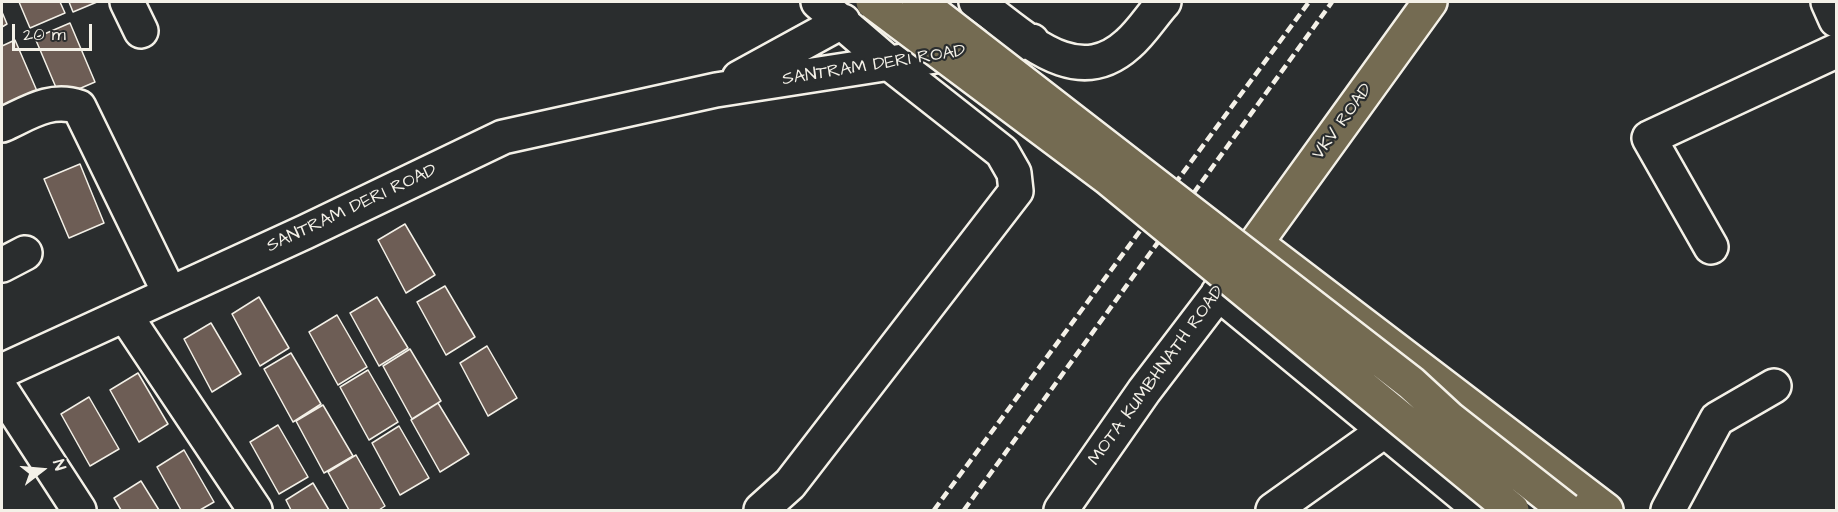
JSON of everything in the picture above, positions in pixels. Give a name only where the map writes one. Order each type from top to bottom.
[{"type":"main road","points":[[873,2],[1108,178],[1512,510]]},
{"type":"main road","points":[[919,2],[1411,383],[1450,419],[1566,510]]},
{"type":"main road","name":"VKV ROAD","points":[[1256,243],[1430,2]]},
{"type":"main road","points":[[1256,243],[1606,510]]},
{"type":"street","points":[[127,2],[141,31]]},
{"type":"street","points":[[976,2],[1052,56],[1074,64],[1096,63],[1128,45],[1164,2]]},
{"type":"street","points":[[1828,2],[1836,20]]},
{"type":"street","points":[[761,510],[790,484],[1016,191],[1014,173],[1002,153],[889,63],[831,11]]},
{"type":"street","name":"SANTRAM DERI ROAD","points":[[716,90],[831,11]]},
{"type":"street","name":"SANTRAM DERI ROAD","points":[[2,371],[503,137],[716,90],[1032,41]]},
{"type":"street","points":[[1711,247],[1649,138],[1836,51]]},
{"type":"street","points":[[2,126],[45,105],[64,102],[78,107],[170,294]]},
{"type":"street","name":"MOTA KUMBHNATH ROAD","points":[[1061,510],[1137,400],[1256,243]]},
{"type":"street","points":[[1218,294],[1481,510]]},
{"type":"street","points":[[125,315],[245,507]]},
{"type":"street","points":[[1668,510],[1717,419],[1774,386]]},
{"type":"street","points":[[2,391],[79,510]]},
{"type":"street","points":[[1273,510],[1384,431]]},
{"type":"building","points":[[19,2],[60,2],[65,13],[30,28]]},
{"type":"building","points":[[69,2],[97,2],[73,12]]},
{"type":"building","points":[[2,12],[7,24],[2,27]]},
{"type":"building","points":[[70,23],[95,82],[60,97],[35,38]]},
{"type":"building","points":[[15,40],[40,98],[5,113],[2,105],[2,46]]},
{"type":"building","points":[[80,164],[104,223],[69,238],[44,179]]},
{"type":"building","points":[[405,224],[435,275],[406,293],[378,240]]},
{"type":"building","points":[[445,286],[475,337],[446,355],[417,302]]},
{"type":"building","points":[[259,297],[289,348],[260,366],[232,314]]},
{"type":"building","points":[[377,297],[408,348],[379,366],[350,313]]},
{"type":"building","points":[[337,315],[367,367],[338,385],[309,332]]},
{"type":"building","points":[[211,323],[241,374],[212,392],[184,339]]},
{"type":"building","points":[[487,346],[517,398],[488,416],[460,363]]},
{"type":"building","points":[[410,349],[441,401],[412,419],[383,366]]},
{"type":"building","points":[[291,353],[321,404],[293,422],[264,369]]},
{"type":"building","points":[[368,370],[398,422],[369,440],[340,387]]},
{"type":"building","points":[[138,373],[168,424],[139,442],[110,390]]},
{"type":"building","points":[[89,397],[119,449],[90,466],[61,414]]},
{"type":"building","points":[[438,403],[469,454],[440,472],[411,420]]},
{"type":"building","points":[[323,405],[353,456],[324,473],[296,421]]},
{"type":"building","points":[[278,425],[308,477],[279,494],[250,442]]},
{"type":"building","points":[[399,426],[429,478],[400,495],[372,443]]},
{"type":"building","points":[[184,450],[214,502],[200,510],[181,510],[157,467]]},
{"type":"building","points":[[356,455],[385,506],[379,510],[349,510],[328,472]]},
{"type":"building","points":[[141,481],[159,510],[121,510],[114,498]]},
{"type":"building","points":[[313,483],[329,510],[291,510],[286,500]]},
{"type":"railway","points":[[934,510],[1309,2]]},
{"type":"railway","points":[[964,510],[1332,2]]}]
